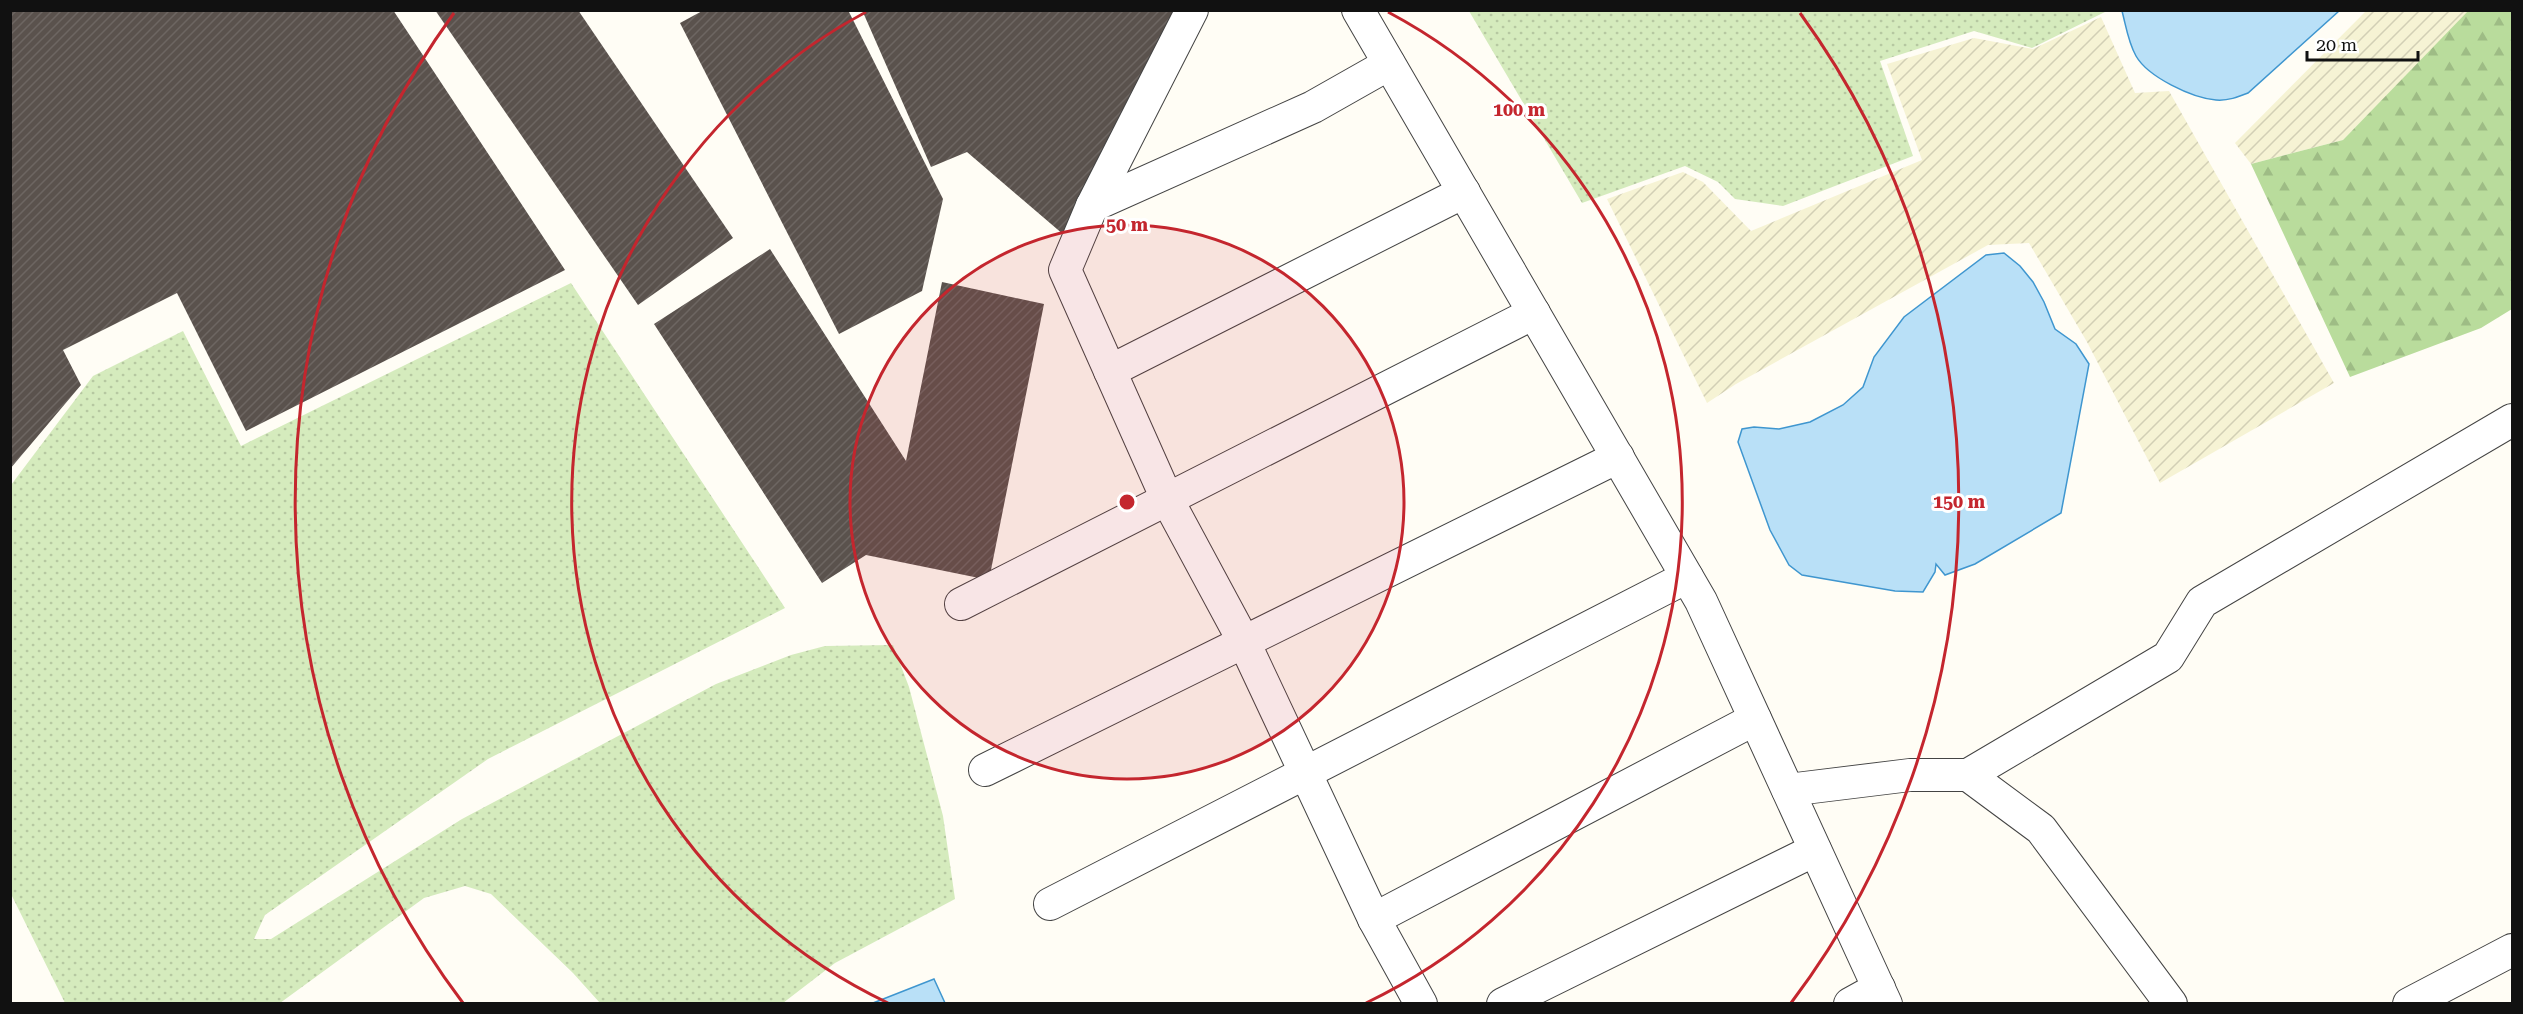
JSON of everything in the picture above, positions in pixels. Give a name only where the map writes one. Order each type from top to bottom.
[{"type":"street","points":[[1192,10],[1092,206],[1065,270],[1167,500],[1244,642],[1374,919],[1421,1004]]},
{"type":"street","points":[[1358,10],[1701,601],[1882,996],[1850,1004]]},
{"type":"street","points":[[1092,206],[1312,107],[1389,64]]},
{"type":"street","points":[[1110,371],[1464,192]]},
{"type":"street","points":[[961,604],[1534,313]]},
{"type":"street","points":[[1788,790],[1910,775],[1968,775],[2168,657],[2202,602],[2512,420]]},
{"type":"street","points":[[985,770],[1618,458]]},
{"type":"street","points":[[1050,904],[1687,577]]},
{"type":"street","points":[[1374,919],[1755,719]]},
{"type":"street","points":[[1968,775],[2041,829],[2171,1004]]},
{"type":"street","points":[[1503,1004],[1815,850]]},
{"type":"street","points":[[2409,1004],[2512,950]]},
{"type":"shaded area","points":[[2366,11],[2469,11],[2343,140],[2251,164],[2235,143]]},
{"type":"shaded area","points":[[2101,17],[2135,93],[2169,91],[2334,383],[2160,483],[2087,342],[2029,243],[1988,245],[1736,384],[1707,403],[1607,199],[1683,172],[1703,182],[1751,231],[1922,160],[1887,64],[1974,38],[2033,49]]},
{"type":"green space","points":[[2469,10],[2512,11],[2512,309],[2481,328],[2350,377],[2251,164],[2343,140]]},
{"type":"green space","points":[[1469,11],[2107,11],[2032,48],[1974,31],[1880,61],[1913,156],[1783,206],[1735,199],[1718,182],[1685,166],[1582,203]]},
{"type":"green space","points":[[571,283],[785,608],[488,759],[265,915],[254,939],[271,939],[462,819],[716,684],[791,655],[825,646],[893,645],[909,687],[943,816],[955,899],[835,963],[783,1003],[600,1003],[573,973],[491,894],[465,886],[424,898],[280,1003],[65,1003],[11,894],[11,485],[93,376],[183,331],[241,446]]},
{"type":"water","points":[[2122,10],[2339,11],[2248,93],[2220,100],[2183,91],[2160,79],[2142,64],[2133,51]]},
{"type":"water","points":[[2004,253],[2020,266],[2033,282],[2055,329],[2076,344],[2089,364],[2061,513],[1975,564],[1945,575],[1936,564],[1935,572],[1923,592],[1895,591],[1802,575],[1789,565],[1770,530],[1738,442],[1742,429],[1754,427],[1779,429],[1810,422],[1843,405],[1863,387],[1874,357],[1904,317],[1986,255]]},
{"type":"water","points":[[934,979],[945,1003],[873,1003]]},
{"type":"building","points":[[10,10],[393,10],[565,270],[246,431],[177,293],[63,350],[81,385],[10,469]]},
{"type":"building","points":[[435,10],[578,10],[733,238],[638,305]]},
{"type":"building","points":[[704,10],[848,10],[943,199],[922,291],[839,334],[680,23]]},
{"type":"building","points":[[862,10],[1187,10],[1071,241],[967,152],[931,167]]},
{"type":"building","points":[[770,249],[906,461],[942,282],[1044,304],[989,580],[866,555],[822,583],[654,324]]}]
